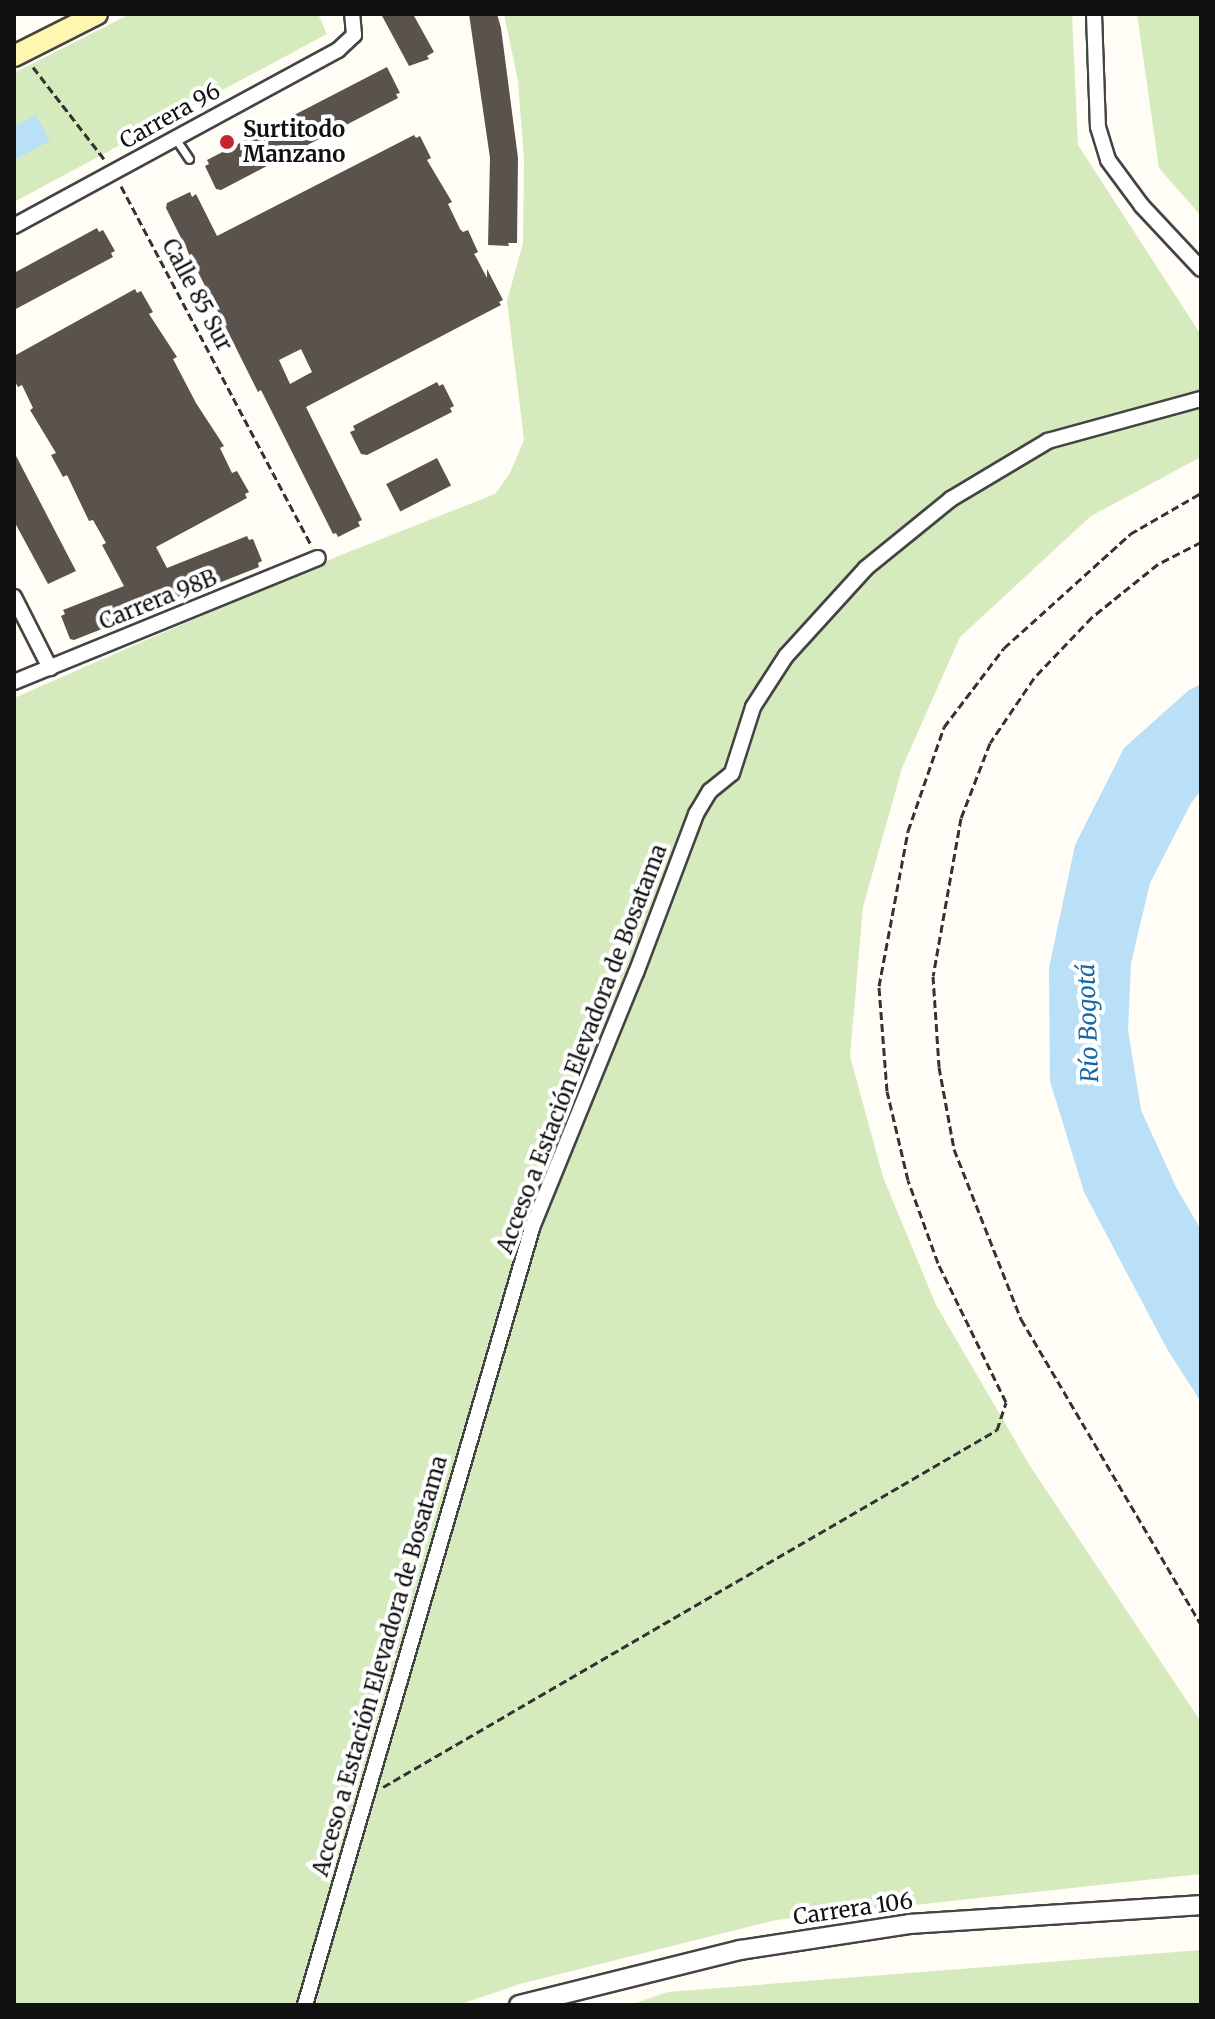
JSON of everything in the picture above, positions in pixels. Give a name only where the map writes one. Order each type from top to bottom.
[{"type":"main road","points":[[21,58],[97,14]]},
{"type":"street","name":"Carrera 96","points":[[14,226],[348,43],[355,27],[352,14]]},
{"type":"street","points":[[1094,14],[1098,127],[1108,160],[1142,206],[1201,269]]},
{"type":"street","name":"Acceso a Estación Elevadora de Bosatama","points":[[305,2005],[533,1225],[636,973],[696,814],[710,791],[732,773],[753,707],[786,656],[866,568],[951,499],[1048,441],[1201,399]]},
{"type":"street","name":"Carrera 98B","points":[[14,682],[318,558]]},
{"type":"street","points":[[14,597],[50,668]]},
{"type":"street","name":"Carrera 106","points":[[519,2005],[740,1950],[910,1924],[1201,1905]]},
{"type":"lane","points":[[175,138],[189,159]]},
{"type":"path","name":"Calle 85 Sur","points":[[21,58],[114,172],[318,558]]},
{"type":"path","points":[[366,1797],[997,1430],[1006,1402],[938,1263],[908,1180],[887,1091],[879,986],[908,831],[944,727],[1004,648],[1130,534],[1201,493]]},
{"type":"path","points":[[1201,542],[1158,564],[1092,617],[1034,678],[990,743],[961,818],[933,976],[939,1067],[954,1149],[1021,1319],[1201,1624]]},
{"type":"green space","points":[[130,14],[318,14],[327,34],[14,202],[14,73]]},
{"type":"green space","points":[[504,14],[1072,14],[1078,145],[1201,335],[1201,457],[1091,516],[960,637],[902,768],[863,907],[850,1056],[883,1177],[936,1305],[1030,1466],[1201,1722],[1201,1874],[776,1920],[520,1984],[458,2005],[14,2005],[14,698],[336,557],[495,494],[510,473],[524,440],[507,301],[523,243],[524,159],[518,81]]},
{"type":"green space","points":[[1137,14],[1201,14],[1201,216],[1159,168]]},
{"type":"green space","points":[[1201,1950],[1201,2005],[630,2005],[668,1992]]},
{"type":"water","points":[[36,115],[50,141],[14,160],[14,126]]},
{"type":"water","name":"Río Bogotá","points":[[1201,684],[1201,791],[1191,803],[1150,883],[1131,963],[1128,1030],[1141,1110],[1176,1187],[1201,1230],[1201,1402],[1167,1349],[1084,1192],[1050,1081],[1049,968],[1075,845],[1124,748],[1189,690]]},
{"type":"building","points":[[381,14],[413,14],[434,52],[427,56],[429,59],[409,66]]},
{"type":"building","points":[[469,14],[497,14],[501,28],[518,158],[517,243],[508,243],[509,246],[488,245],[490,158]]},
{"type":"building","points":[[387,67],[400,93],[396,94],[398,98],[221,190],[216,189],[205,166],[209,164],[207,160]]},
{"type":"building","points":[[414,135],[416,138],[420,136],[431,158],[427,160],[452,202],[448,204],[460,229],[463,232],[468,230],[478,252],[474,254],[487,278],[487,269],[503,300],[499,302],[501,305],[306,407],[362,520],[358,522],[360,526],[338,537],[336,533],[333,534],[261,390],[258,392],[166,208],[167,203],[190,192],[192,197],[196,194],[217,236]],"holes":[[[301,349],[312,372],[290,384],[279,360]]]},
{"type":"building","points":[[97,228],[99,232],[103,230],[115,251],[111,253],[113,257],[14,310],[14,273]]},
{"type":"building","points":[[135,289],[137,293],[141,291],[153,312],[149,314],[177,357],[173,359],[196,403],[224,446],[220,448],[232,473],[237,471],[249,492],[245,494],[247,498],[156,547],[167,568],[247,536],[249,540],[253,539],[262,561],[258,563],[259,567],[74,640],[70,639],[61,616],[65,614],[63,610],[124,586],[102,545],[106,543],[93,520],[89,521],[67,475],[63,477],[51,455],[56,453],[30,410],[33,408],[22,385],[18,387],[14,380],[14,356]]},
{"type":"building","points":[[437,382],[439,386],[443,384],[454,406],[450,408],[452,412],[367,455],[361,454],[350,432],[355,430],[353,426]]},
{"type":"building","points":[[14,452],[76,571],[48,584],[14,521]]},
{"type":"building","points":[[437,458],[451,486],[400,511],[386,484]]},
{"type":"place","name":"Surtitodo Manzano","points":[[227,142]]}]
